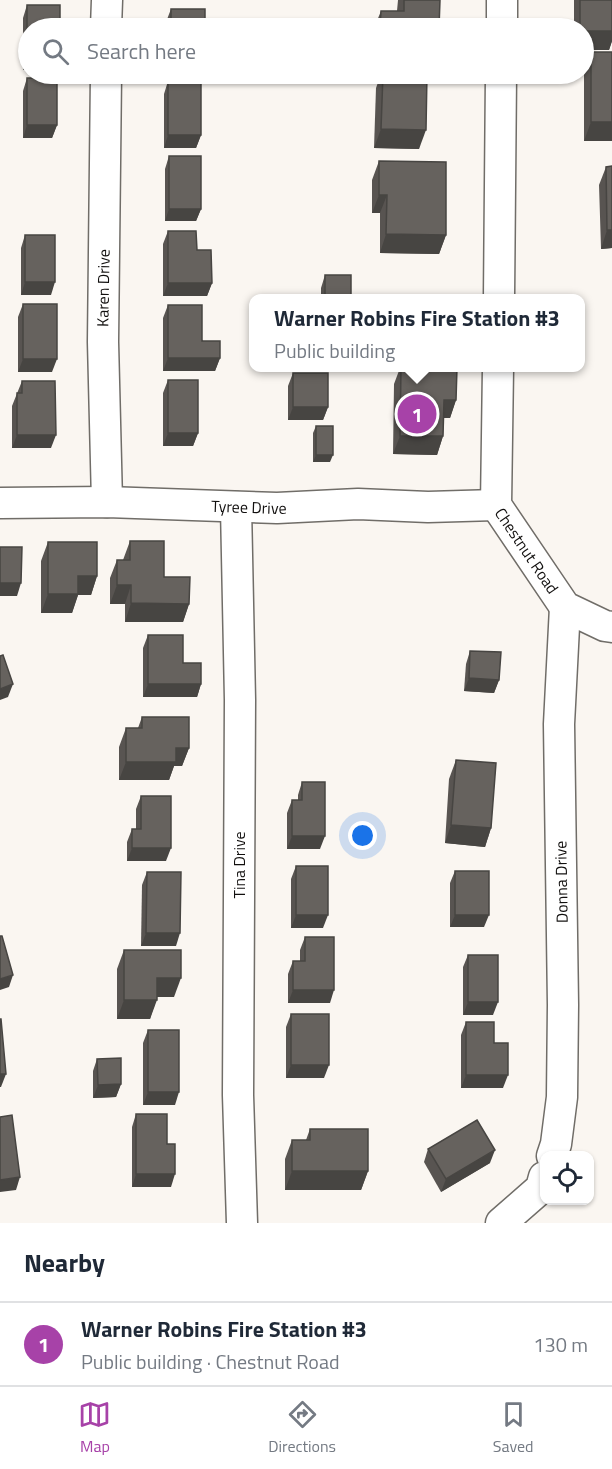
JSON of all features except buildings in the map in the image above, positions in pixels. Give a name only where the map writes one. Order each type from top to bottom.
[{"type":"street","points":[[106,0],[106,18]]},
{"type":"street","points":[[502,0],[502,18]]},
{"type":"street","name":"Karen Drive","points":[[106,84],[103,342],[106,502]]},
{"type":"street","points":[[499,294],[501,84]]},
{"type":"street","name":"Chestnut Road","points":[[498,372],[496,505],[565,607],[605,626],[612,627]]},
{"type":"street","name":"Tyree Drive","points":[[0,503],[106,502],[277,508],[358,504],[428,507],[496,505]]},
{"type":"street","name":"Tina Drive","points":[[236,507],[240,700],[238,1095],[242,1223]]},
{"type":"street","name":"Donna Drive","points":[[553,1151],[562,1097],[559,724],[565,607]]},
{"type":"street","points":[[501,1223],[540,1189]]},
{"type":"place","name":"Warner Robins Fire Station #3","points":[[417,414]]}]
